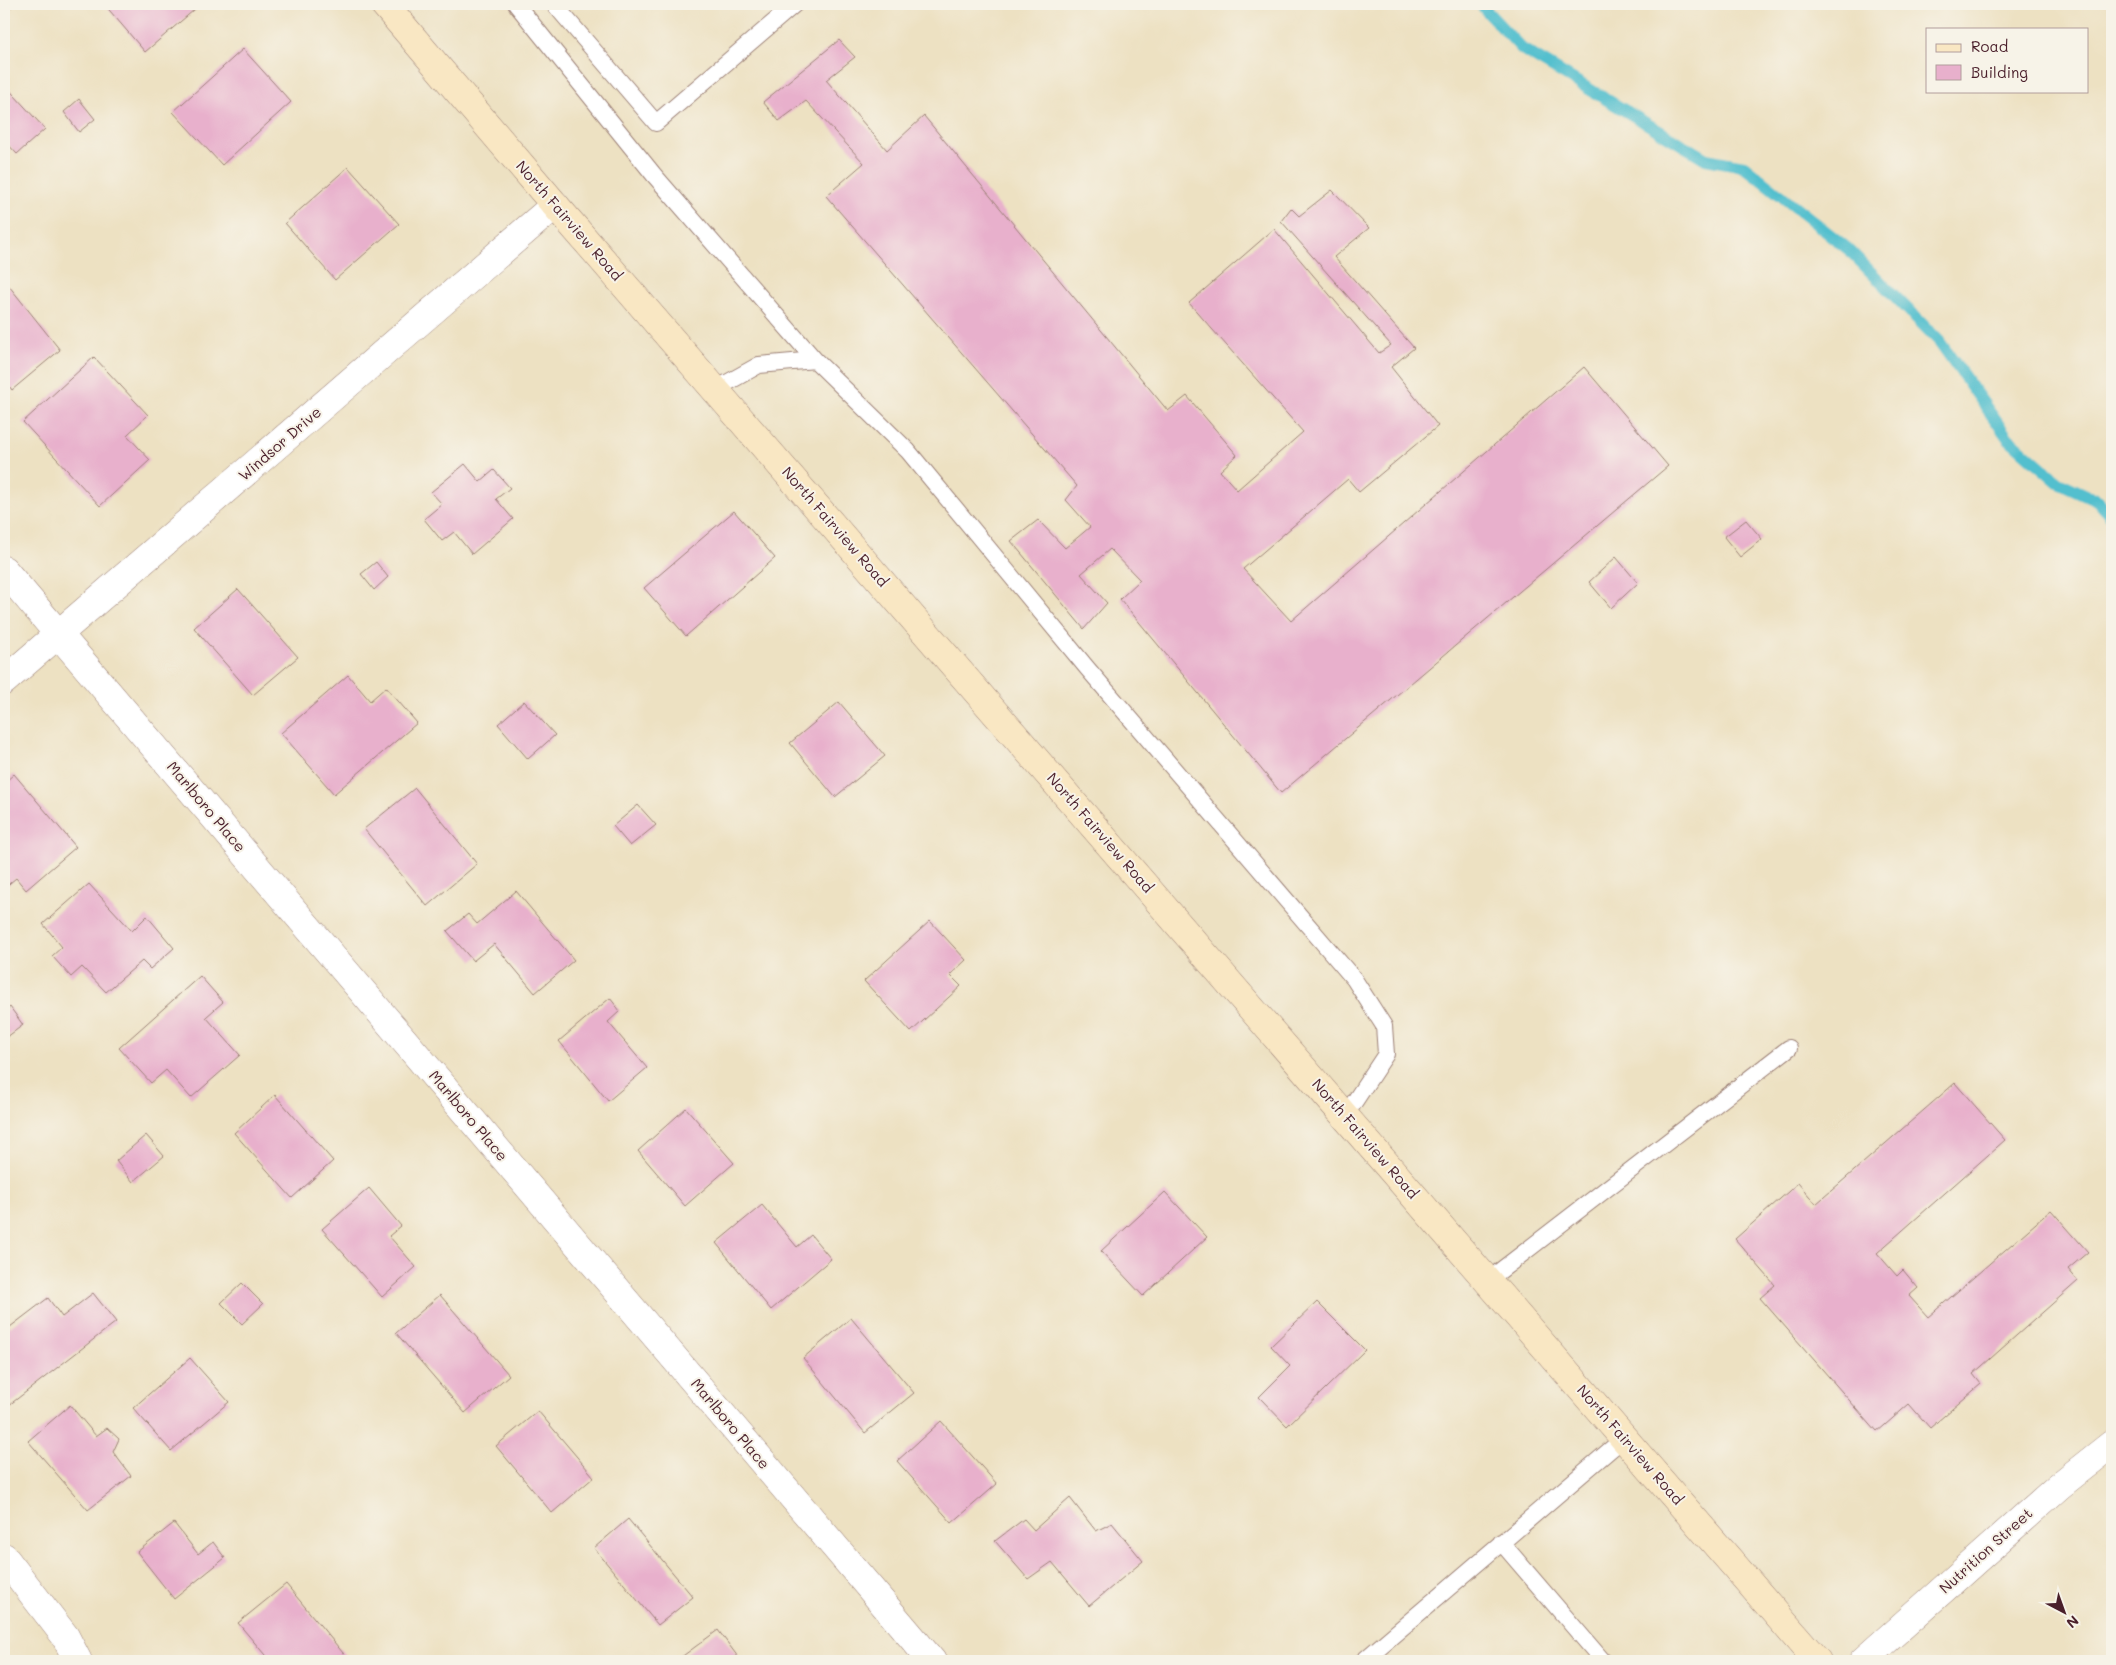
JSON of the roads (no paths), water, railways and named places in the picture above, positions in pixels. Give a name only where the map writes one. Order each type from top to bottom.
[{"type":"main road","name":"North Fairview Road","points":[[384,4],[555,205],[1816,1661]]},
{"type":"street","name":"Windsor Drive","points":[[4,681],[555,205]]},
{"type":"street","name":"Marlboro Place","points":[[4,570],[932,1661]]},
{"type":"street","name":"Nutrition Street","points":[[1863,1661],[2059,1486],[2112,1444]]},
{"type":"street","points":[[4,1557],[65,1636],[78,1661]]},
{"type":"lane","points":[[516,4],[654,175],[815,360],[908,451],[1087,668],[1354,979],[1384,1026],[1386,1054],[1345,1116]]},
{"type":"lane","points":[[554,4],[656,124],[795,4]]},
{"type":"lane","points":[[716,389],[759,365],[815,360]]},
{"type":"lane","points":[[1487,1281],[1789,1048]]},
{"type":"lane","points":[[1363,1661],[1624,1438]]},
{"type":"lane","points":[[1501,1542],[1603,1661]]},
{"type":"waterway","points":[[1480,4],[1522,49],[1706,159],[1744,166],[1848,249],[1939,341],[2008,438],[2058,482],[2097,500],[2112,517]]}]
